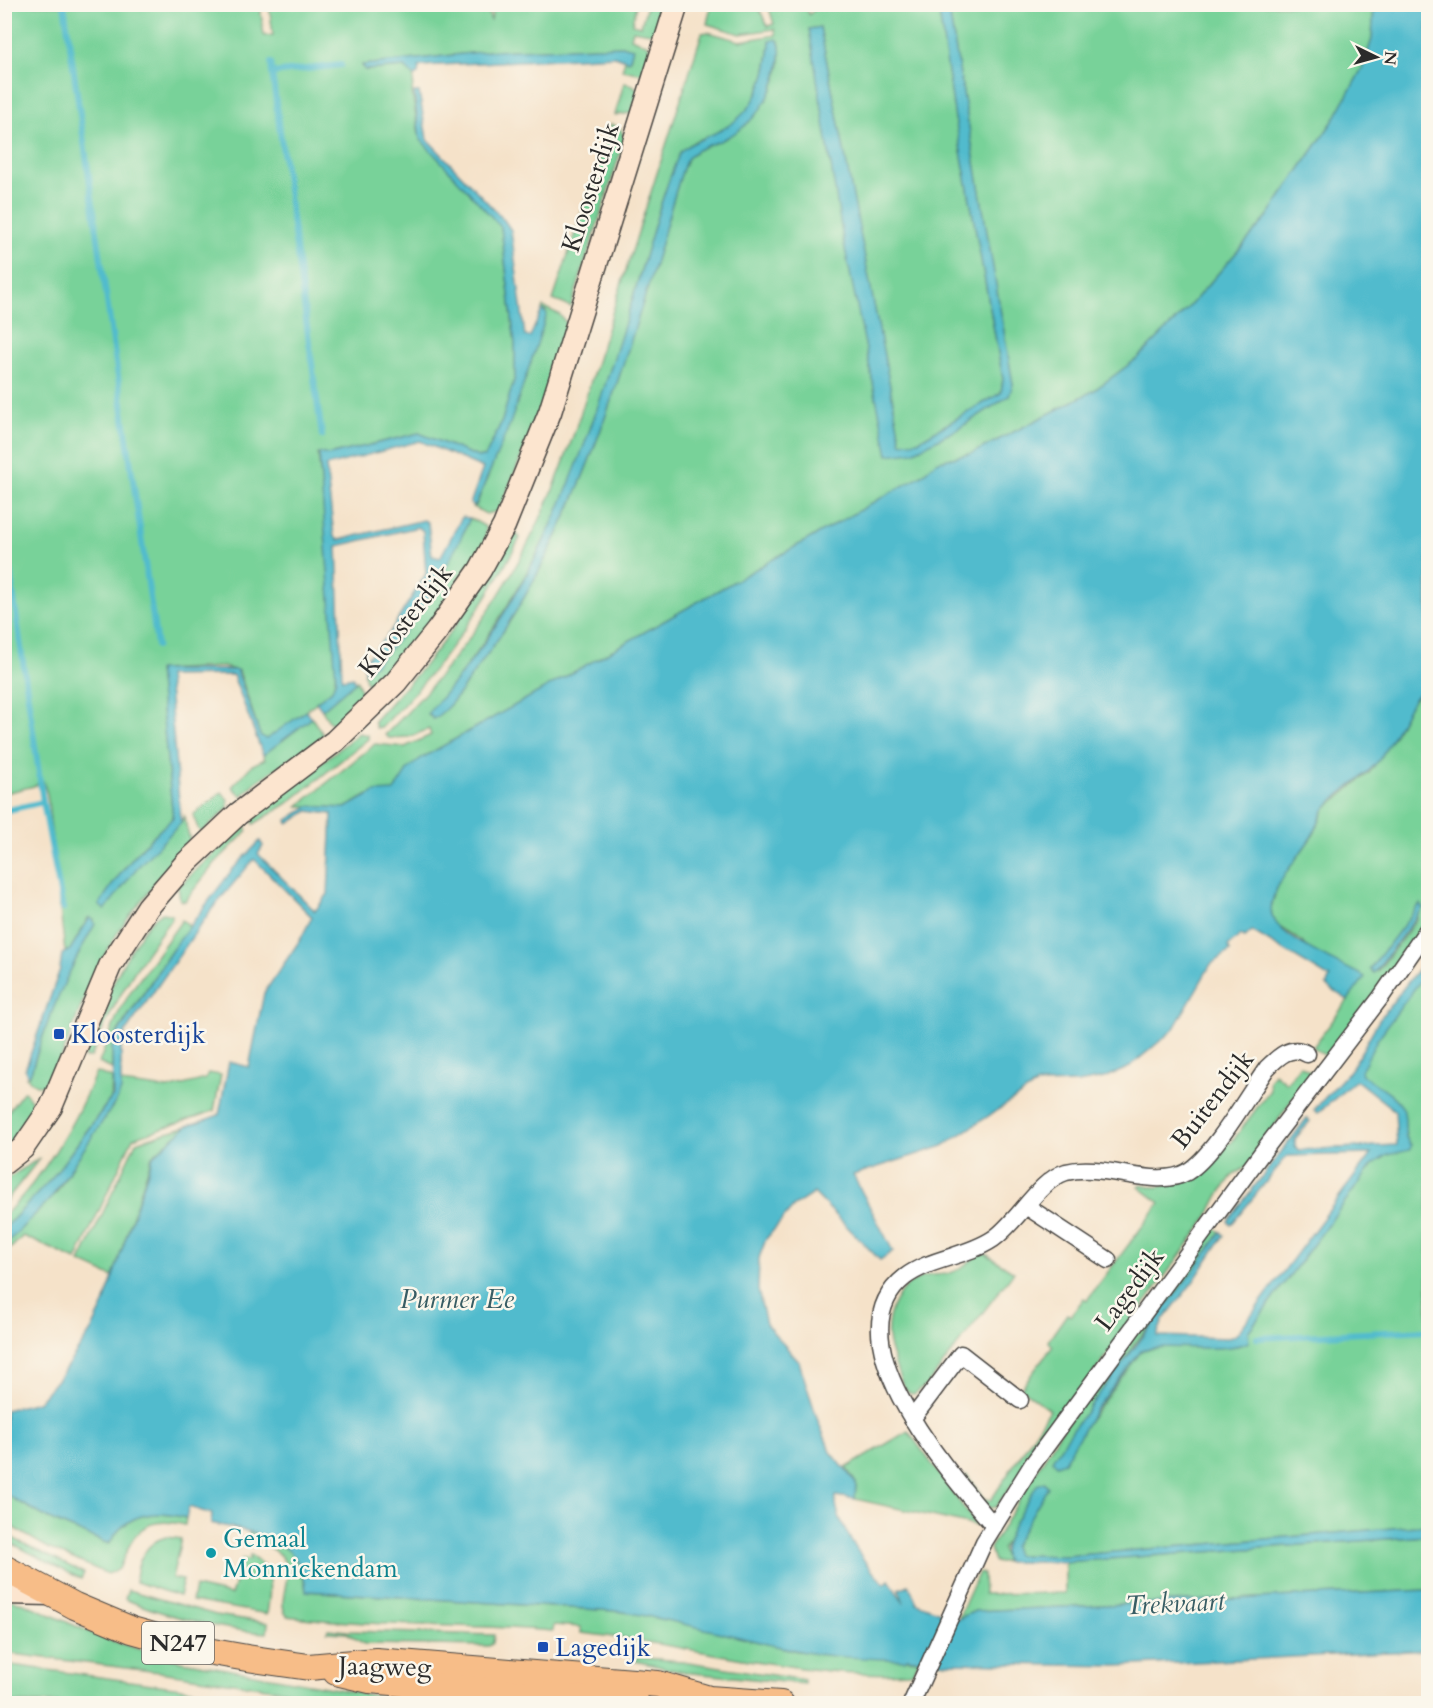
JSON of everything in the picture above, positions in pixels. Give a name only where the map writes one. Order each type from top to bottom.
[{"type":"main road","name":"Jaagweg","points":[[4,1568],[100,1617],[164,1640],[227,1654],[309,1666],[376,1661],[658,1684],[709,1699],[781,1704]]},
{"type":"main road","name":"N247","points":[[309,1666],[370,1680],[637,1704]]},
{"type":"main road","name":"N247","points":[[658,1704],[709,1699]]},
{"type":"street","name":"Kloosterdijk","points":[[4,1163],[23,1148],[41,1125],[110,966],[148,907],[186,863],[238,814],[336,741],[396,682],[452,612],[480,570],[504,526],[550,412],[677,4]]},
{"type":"street","name":"Lagedijk","points":[[911,1704],[924,1670],[984,1542],[1064,1419],[1381,997],[1428,929]]},
{"type":"street","name":"Buitendijk","points":[[994,1526],[933,1451],[912,1419],[882,1349],[879,1323],[889,1297],[906,1276],[992,1239],[1049,1182],[1063,1173],[1077,1170],[1116,1171],[1165,1179],[1183,1174],[1207,1154],[1272,1063],[1290,1050],[1300,1050],[1307,1054]]},
{"type":"street","points":[[1026,1206],[1108,1260]]},
{"type":"street","points":[[912,1419],[961,1354],[1020,1400]]},
{"type":"street","points":[[4,1593],[53,1594]]},
{"type":"green space","points":[[4,5],[260,5],[264,36],[273,35],[269,5],[486,5],[491,21],[493,5],[636,5],[632,24],[641,26],[647,5],[667,5],[656,34],[633,30],[631,38],[647,44],[651,50],[643,74],[622,70],[625,60],[630,60],[632,49],[625,46],[490,51],[362,65],[365,70],[405,67],[414,76],[412,92],[419,135],[501,227],[515,344],[515,377],[502,421],[485,457],[478,457],[419,433],[329,455],[318,454],[334,615],[335,675],[332,690],[271,738],[266,739],[260,735],[239,671],[223,667],[158,670],[173,818],[133,858],[99,905],[171,822],[181,823],[184,816],[191,844],[146,894],[126,921],[91,982],[50,1085],[36,1085],[26,1077],[30,1075],[54,1004],[94,920],[88,918],[70,950],[65,952],[47,794],[43,781],[34,786],[5,793]]},
{"type":"green space","points":[[711,5],[757,5],[768,26],[774,24],[768,5],[805,5],[809,15],[819,5],[938,5],[955,118],[1003,379],[1001,393],[918,441],[901,444],[820,27],[809,29],[888,454],[958,429],[1013,385],[948,5],[1374,5],[1372,39],[1364,65],[1333,121],[1265,220],[1188,308],[1138,358],[1093,391],[973,453],[936,462],[922,475],[420,759],[394,791],[368,795],[345,808],[298,806],[375,744],[405,747],[431,735],[429,729],[409,737],[389,738],[385,735],[433,683],[476,628],[514,569],[546,506],[584,404],[702,33],[708,32],[740,41],[776,35],[775,29],[740,34],[707,24]],"holes":[[[770,41],[779,41],[779,69],[775,83],[760,109],[739,130],[693,153],[685,163],[618,381],[582,480],[561,528],[510,621],[459,694],[447,708],[433,718],[428,715],[483,643],[530,568],[569,488],[600,403],[661,204],[674,169],[684,152],[695,141],[725,129],[746,112],[764,79]]]},
{"type":"green space","points":[[624,83],[633,85],[639,91],[631,113],[615,115]]},
{"type":"green space","points":[[611,124],[620,128],[625,138],[571,307],[553,300]]},
{"type":"green space","points":[[543,307],[559,314],[567,324],[545,399],[499,511],[486,514],[473,507],[476,506],[523,386],[546,311],[542,310]]},
{"type":"green space","points":[[470,518],[486,527],[484,541],[475,561],[442,609],[388,675],[376,688],[367,684],[364,674],[464,532]]},
{"type":"green space","points":[[514,532],[520,538],[475,614],[441,661],[403,706],[382,727],[376,728],[374,721],[424,666],[453,629]]},
{"type":"green space","points":[[357,680],[362,694],[361,703],[337,725],[329,722],[322,710]]},
{"type":"green space","points":[[1428,683],[1428,922],[1328,1058],[1313,1047],[1348,1000],[1302,942],[1276,924],[1271,908],[1278,884],[1314,834],[1325,809],[1370,772],[1395,734],[1409,706]],"holes":[[[1419,905],[1417,919],[1377,972],[1390,944]]]},
{"type":"green space","points":[[312,718],[324,736],[256,782],[242,796],[232,787],[252,765],[265,759],[263,755]]},
{"type":"green space","points":[[359,733],[368,735],[368,739],[287,804],[254,824],[251,818]]},
{"type":"green space","points":[[222,792],[228,800],[228,808],[202,832],[199,831],[193,815]]},
{"type":"green space","points":[[246,823],[247,831],[215,863],[185,901],[180,900],[178,887]]},
{"type":"green space","points":[[163,913],[172,915],[171,919],[126,985],[91,1057],[84,1058],[94,1026],[128,954],[153,919]]},
{"type":"green space","points":[[182,920],[191,927],[172,950],[118,1031],[112,1048],[112,1069],[99,1063],[117,1016],[131,991]]},
{"type":"green space","points":[[1428,963],[1428,1525],[1067,1556],[1016,1555],[1013,1547],[1047,1487],[1037,1485],[1002,1549],[1006,1562],[994,1562],[990,1548],[1059,1434],[1214,1228],[1221,1232],[1195,1271],[1134,1345],[1079,1434],[1142,1350],[1243,1344],[1248,1332],[1373,1164],[1381,1157],[1411,1145],[1406,1138],[1403,1111],[1353,1074]]},
{"type":"green space","points":[[1300,1065],[1312,1073],[1313,1077],[1293,1098],[1248,1166],[1232,1176],[1206,1220],[996,1507],[989,1508],[964,1477],[967,1475],[985,1500],[991,1500],[1050,1410],[1021,1388],[1053,1346],[1048,1341],[1067,1314],[1071,1316],[1084,1298],[1087,1300],[1160,1203],[1139,1187],[1141,1185],[1166,1186],[1176,1182],[1196,1169],[1223,1144],[1231,1143],[1270,1090],[1269,1081],[1274,1073],[1287,1083]]},
{"type":"green space","points":[[96,1072],[112,1078],[111,1098],[52,1178],[5,1228],[5,1215],[33,1183],[58,1148]]},
{"type":"green space","points":[[208,1073],[221,1075],[214,1111],[133,1138],[76,1260],[23,1236],[5,1254],[5,1245],[56,1193],[92,1134],[117,1100],[121,1083],[168,1089],[206,1079]]},
{"type":"green space","points":[[24,1091],[31,1100],[34,1112],[20,1133],[5,1148],[4,1117]]},
{"type":"green space","points":[[187,1126],[152,1156],[113,1277],[80,1262],[136,1142]]},
{"type":"green space","points":[[40,1158],[5,1202],[5,1180]]},
{"type":"green space","points":[[984,1253],[1014,1272],[927,1385],[914,1394],[909,1393],[899,1375],[889,1343],[889,1319],[897,1297],[914,1281],[929,1275],[953,1272]]},
{"type":"green space","points":[[908,1431],[977,1526],[855,1499],[856,1483],[846,1468]]},
{"type":"green space","points":[[5,1494],[51,1520],[109,1544],[124,1525],[142,1516],[163,1514],[186,1518],[185,1525],[159,1522],[141,1530],[129,1546],[119,1569],[108,1574],[50,1549],[5,1523]]},
{"type":"green space","points":[[249,1532],[272,1540],[289,1551],[300,1566],[306,1591],[617,1611],[657,1617],[797,1651],[919,1660],[914,1671],[910,1673],[827,1671],[581,1633],[581,1627],[554,1625],[553,1631],[387,1624],[287,1616],[283,1607],[286,1566],[280,1556],[268,1547],[247,1540]]},
{"type":"green space","points":[[4,1534],[84,1573],[81,1579],[5,1540]]},
{"type":"green space","points":[[1428,1536],[1428,1590],[975,1611],[958,1619],[979,1572],[983,1574],[984,1594],[1065,1593],[1065,1562]]},
{"type":"green space","points":[[166,1537],[181,1539],[172,1578],[183,1580],[179,1596],[136,1582],[140,1560],[148,1548]]},
{"type":"green space","points":[[250,1555],[267,1573],[270,1588],[267,1614],[192,1601],[195,1587],[231,1595],[242,1559],[249,1560]]},
{"type":"green space","points":[[128,1590],[216,1615],[268,1623],[267,1633],[214,1626],[157,1611],[125,1599]]},
{"type":"green space","points":[[5,1599],[24,1603],[103,1638],[171,1659],[403,1701],[403,1703],[365,1703],[167,1673],[5,1653]]},
{"type":"green space","points":[[328,1629],[494,1635],[493,1643],[489,1646],[364,1644],[347,1633],[327,1632]]},
{"type":"green space","points":[[632,1657],[682,1661],[804,1680],[804,1684],[682,1672],[631,1660]]},
{"type":"green space","points":[[4,1664],[291,1703],[146,1704],[134,1697],[123,1695],[125,1700],[120,1703],[5,1703]]},
{"type":"water","points":[[938,5],[948,5],[1013,384],[1009,396],[958,429],[913,452],[888,455],[843,239],[809,29],[820,27],[901,443],[918,441],[1001,393],[1003,379],[955,118]]},
{"type":"water","name":"Purmer Ee","points":[[1374,5],[1428,5],[1428,683],[1413,700],[1379,760],[1325,809],[1315,831],[1278,887],[1271,909],[1273,918],[1288,935],[1365,977],[1348,1000],[1326,986],[1330,978],[1252,931],[1245,937],[1241,935],[1228,946],[1230,951],[1211,964],[1173,1030],[1128,1068],[1104,1078],[1078,1083],[1037,1084],[943,1146],[853,1175],[893,1251],[880,1260],[814,1193],[794,1206],[766,1239],[759,1258],[758,1290],[766,1324],[799,1362],[818,1421],[831,1452],[856,1483],[855,1499],[836,1496],[836,1505],[845,1529],[870,1567],[885,1584],[889,1580],[904,1603],[899,1589],[909,1585],[917,1603],[958,1619],[975,1611],[1428,1590],[1428,1650],[1117,1666],[947,1663],[907,1658],[905,1660],[822,1655],[617,1611],[306,1591],[303,1573],[296,1559],[286,1548],[259,1534],[211,1523],[212,1514],[189,1507],[186,1518],[163,1514],[142,1516],[124,1525],[109,1544],[51,1520],[5,1494],[5,1410],[38,1402],[61,1375],[91,1331],[104,1304],[153,1156],[187,1126],[219,1115],[229,1062],[249,1067],[264,993],[300,940],[312,917],[254,859],[211,910],[126,1031],[121,1045],[121,1090],[117,1100],[51,1198],[5,1245],[5,1228],[52,1178],[113,1096],[112,1048],[116,1036],[172,950],[232,870],[260,841],[263,846],[258,854],[315,911],[328,894],[332,814],[308,811],[288,824],[287,820],[309,806],[345,808],[375,792],[394,791],[408,769],[420,759],[922,475],[936,462],[973,453],[1093,391],[1138,358],[1188,308],[1265,220],[1333,121],[1364,65],[1372,39]]},
{"type":"water","points":[[777,39],[780,45],[779,66],[772,89],[760,109],[744,126],[724,139],[692,154],[685,163],[618,380],[582,479],[561,528],[510,620],[453,701],[433,719],[428,713],[468,666],[502,617],[531,566],[556,514],[598,406],[661,204],[680,152],[730,125],[750,106],[757,95],[766,70],[770,41]]},
{"type":"water","points":[[625,46],[633,48],[629,61],[615,56],[421,66],[418,74],[414,76],[405,67],[365,70],[362,65],[490,51]]},
{"type":"water","points":[[414,92],[419,92],[427,139],[511,230],[525,336],[530,337],[542,310],[547,314],[510,424],[475,506],[470,504],[483,468],[420,441],[326,466],[334,536],[338,540],[424,520],[428,523],[432,556],[440,558],[462,517],[470,518],[450,560],[426,601],[382,658],[365,673],[364,662],[390,632],[426,574],[423,531],[418,527],[337,546],[342,679],[353,677],[355,682],[322,710],[316,702],[332,690],[336,679],[319,453],[329,455],[419,433],[478,457],[485,457],[502,421],[515,377],[515,344],[501,227],[420,139]]},
{"type":"water","points":[[158,670],[237,670],[260,735],[266,739],[306,711],[312,718],[263,755],[233,675],[168,676],[181,823],[136,869],[105,910],[99,905],[115,881],[142,848],[173,818]]},
{"type":"water","points":[[1420,904],[1423,908],[1374,973],[1370,969]]},
{"type":"water","points":[[90,917],[95,924],[66,979],[50,1016],[30,1075],[27,1075],[25,1070],[60,969],[62,954],[70,950]]},
{"type":"water","points":[[1428,956],[1428,970],[1377,1040],[1361,1071],[1362,1075],[1385,1090],[1400,1104],[1405,1118],[1406,1137],[1411,1145],[1410,1150],[1388,1155],[1373,1164],[1248,1332],[1249,1342],[1225,1348],[1169,1347],[1142,1350],[1095,1410],[1064,1462],[1057,1465],[1052,1460],[1074,1428],[1221,1232],[1224,1235],[1193,1282],[1163,1320],[1157,1336],[1229,1338],[1237,1334],[1371,1154],[1287,1156],[1231,1225],[1228,1221],[1307,1118],[1310,1121],[1295,1139],[1295,1147],[1299,1150],[1397,1145],[1395,1111],[1356,1080],[1318,1113],[1314,1110],[1352,1068],[1379,1020]]},
{"type":"water","points":[[1044,1482],[1048,1487],[1013,1547],[1016,1555],[1067,1556],[1428,1525],[1428,1536],[1065,1562],[1006,1562],[1005,1545],[1014,1524],[1037,1485]]},
{"type":"waterway","points":[[64,4],[157,646]]},
{"type":"waterway","points":[[271,63],[272,73],[341,65]]},
{"type":"waterway","points":[[272,73],[322,436]]},
{"type":"waterway","points":[[4,529],[43,802],[4,811]]},
{"type":"waterway","points":[[43,802],[63,909]]},
{"type":"waterway","points":[[1257,1338],[1428,1330]]},
{"type":"place","name":"Kloosterdijk","points":[[59,1034]]},
{"type":"place","name":"Gemaal Monnickendam","points":[[211,1553]]},
{"type":"place","name":"Lagedijk","points":[[543,1647]]},
{"type":"water label","name":"Trekvaart","points":[[1175,1603]]}]
